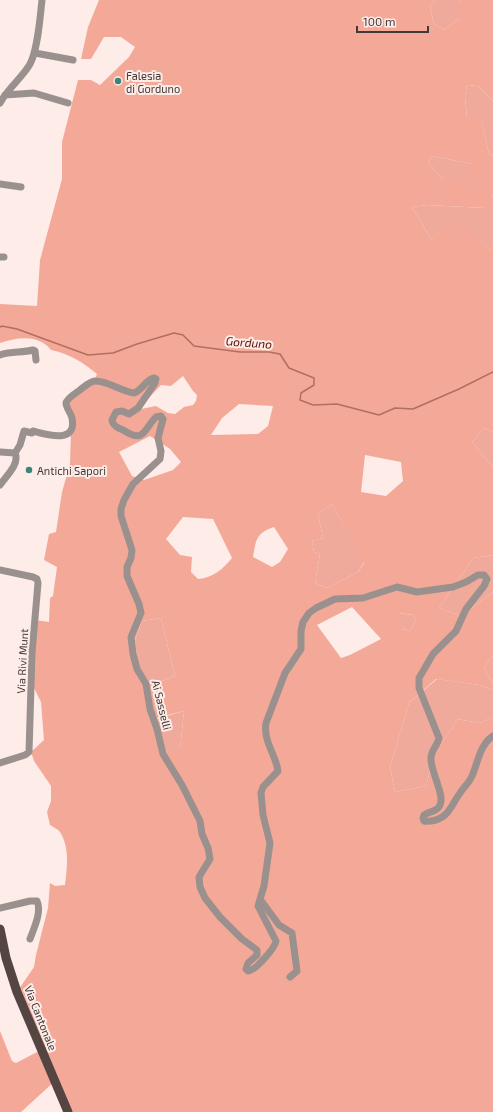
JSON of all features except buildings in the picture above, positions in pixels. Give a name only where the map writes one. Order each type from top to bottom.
[{"type":"main road","name":"Via Cantonale","points":[[0,929],[14,981],[68,1112]]},
{"type":"street","points":[[2,97],[27,68],[35,53],[42,0]]},
{"type":"street","points":[[35,53],[73,60]]},
{"type":"street","points":[[2,97],[34,93],[68,103]]},
{"type":"street","points":[[0,184],[21,187]]},
{"type":"street","points":[[0,355],[10,352],[25,352],[33,350],[35,352],[36,360]]},
{"type":"street","name":"Ai Sasselli","points":[[15,453],[20,445],[24,431],[64,436],[69,432],[72,423],[71,415],[66,404],[68,400],[91,382],[98,381],[134,393],[139,391],[149,379],[156,379],[155,384],[136,410],[130,414],[122,411],[116,412],[113,415],[112,421],[114,425],[129,434],[138,436],[146,433],[156,417],[161,416],[163,419],[158,438],[161,457],[133,484],[124,500],[121,513],[132,550],[127,567],[127,576],[141,612],[131,637],[134,660],[137,669],[146,684],[150,709],[157,729],[161,749],[200,818],[202,834],[210,856],[209,861],[199,878],[200,888],[205,898],[220,917],[242,939],[257,950],[257,955],[246,965],[246,969],[248,971],[253,970],[276,943],[275,936],[269,929],[259,908],[258,904],[260,899]]},
{"type":"street","points":[[0,452],[15,453],[17,456],[16,463],[0,485]]},
{"type":"street","name":"Via Rivi Munt","points":[[0,570],[33,576],[36,578],[38,583],[32,653],[29,752],[26,756],[0,763]]},
{"type":"street","points":[[290,977],[297,971],[292,933],[279,925],[260,899],[264,886],[270,843],[263,815],[261,793],[278,771],[269,745],[265,729],[266,724],[285,674],[301,648],[303,622],[309,614],[316,608],[334,600],[363,598],[397,586],[417,592],[452,587],[466,582],[478,575],[484,575],[487,579],[484,586],[466,609],[456,630],[433,654],[419,678],[419,688],[439,738],[432,752],[431,759],[432,769],[442,799],[437,809],[424,815],[424,821],[429,822],[443,817],[451,810],[458,796],[470,779],[487,740],[493,736]]},
{"type":"street","points":[[0,908],[30,901],[37,901],[38,913],[30,939]]},
{"type":"shaded area","points":[[99,0],[435,0],[430,7],[434,24],[445,30],[459,18],[459,3],[461,0],[493,0],[493,101],[478,86],[467,85],[465,96],[467,118],[481,117],[489,154],[493,156],[493,194],[485,208],[427,205],[412,207],[431,239],[454,222],[493,251],[493,432],[484,428],[472,442],[493,468],[493,555],[473,558],[439,608],[461,616],[493,592],[493,656],[484,667],[493,684],[493,690],[480,685],[436,679],[409,703],[390,767],[395,792],[426,786],[435,751],[452,729],[457,719],[480,723],[493,717],[493,1112],[68,1112],[55,1081],[21,1112],[0,1112],[0,1031],[12,1061],[16,1063],[41,1050],[17,992],[34,967],[48,908],[50,883],[55,886],[65,885],[67,851],[60,832],[50,825],[47,812],[51,801],[51,786],[34,761],[31,752],[44,740],[41,702],[31,682],[35,620],[49,622],[50,598],[53,596],[57,567],[44,560],[49,534],[56,532],[62,492],[70,464],[71,430],[66,403],[94,381],[97,374],[76,359],[64,353],[51,350],[40,341],[34,339],[20,338],[0,343],[0,304],[37,306],[40,260],[62,179],[62,142],[78,80],[91,80],[100,85],[129,57],[135,47],[121,37],[104,37],[91,59],[81,59],[88,27]],"holes":[[[432,156],[472,164],[472,180],[443,180],[428,162]],[[183,376],[197,395],[196,401],[193,405],[184,407],[175,414],[168,413],[156,406],[141,409],[144,403],[161,385],[171,386]],[[239,404],[273,406],[268,426],[258,434],[211,435],[222,418]],[[150,436],[170,449],[181,462],[173,470],[144,480],[132,476],[119,452]],[[365,455],[401,462],[403,481],[386,496],[361,492]],[[332,504],[364,563],[358,572],[327,588],[315,583],[320,554],[314,552],[312,541],[323,538],[318,514]],[[183,517],[213,519],[232,558],[225,566],[213,575],[198,579],[191,572],[192,557],[180,555],[166,539]],[[274,527],[288,549],[280,562],[272,567],[253,557],[256,542],[260,535]],[[352,607],[381,639],[341,658],[317,625]],[[400,613],[413,615],[416,621],[410,631],[403,629]],[[161,618],[175,676],[151,685],[138,666],[135,640],[142,621]],[[184,711],[180,749],[163,752],[156,718]]]},
{"type":"shaded area","points":[[435,0],[461,0],[459,3],[459,18],[445,30],[434,24],[430,7]]},
{"type":"shaded area","points":[[467,85],[478,86],[493,101],[493,156],[489,154],[481,118],[467,118],[465,96]]},
{"type":"shaded area","points":[[432,156],[472,164],[472,180],[443,180],[428,162]]},
{"type":"shaded area","points":[[493,194],[493,251],[454,223],[431,239],[412,207],[427,205],[484,208]]},
{"type":"shaded area","points":[[484,428],[493,432],[493,468],[472,442]]},
{"type":"shaded area","points":[[332,504],[364,562],[358,572],[327,588],[315,583],[320,554],[314,552],[312,541],[323,538],[318,514]]},
{"type":"shaded area","points":[[493,555],[493,592],[461,616],[439,608],[473,558]]},
{"type":"shaded area","points":[[399,613],[413,615],[416,621],[410,631],[403,629]]},
{"type":"shaded area","points":[[161,618],[175,676],[151,685],[138,666],[135,640],[142,621]]},
{"type":"shaded area","points":[[493,656],[493,684],[484,667]]},
{"type":"shaded area","points":[[437,679],[480,685],[493,690],[493,717],[480,723],[457,719],[452,729],[435,751],[426,786],[395,792],[390,767],[409,703]]},
{"type":"shaded area","points":[[184,711],[180,750],[163,752],[156,719]]},
{"type":"waterway","name":"Gorduno","points":[[0,327],[2,326],[17,329],[88,355],[113,353],[174,333],[183,335],[194,346],[240,352],[269,352],[280,354],[289,368],[314,378],[314,385],[301,393],[300,400],[313,405],[337,404],[379,415],[395,408],[413,409],[493,372]]},
{"type":"place","name":"Falesia di Gorduno","points":[[118,81]]},
{"type":"place","name":"Antichi Sapori","points":[[29,470]]}]
